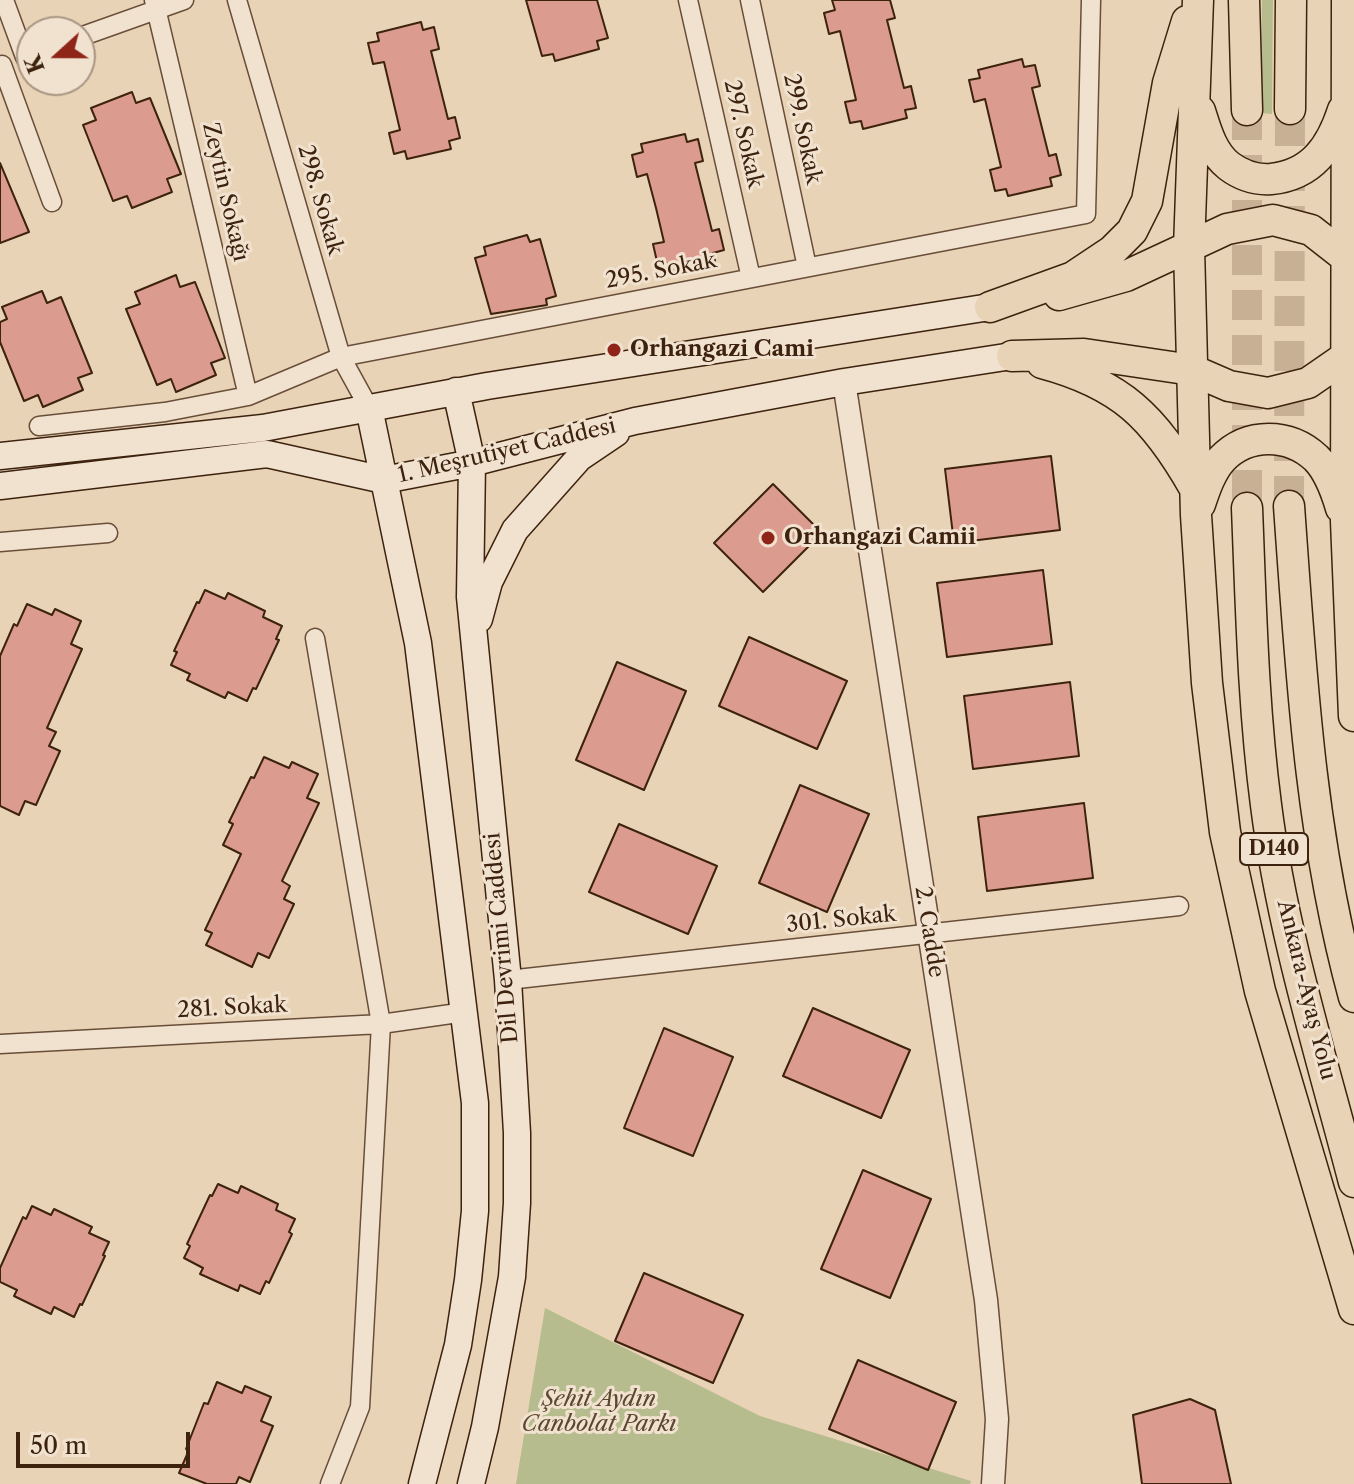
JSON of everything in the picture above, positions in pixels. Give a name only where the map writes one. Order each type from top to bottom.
[{"type":"highway","points":[[1196,0],[1189,248],[1196,503],[1207,683],[1225,832],[1238,898],[1260,991],[1354,1309]]},
{"type":"highway","points":[[990,307],[1073,277],[1112,251],[1132,231],[1147,201],[1168,83],[1196,0]]},
{"type":"highway","points":[[1244,0],[1247,110]]},
{"type":"highway","points":[[1290,109],[1291,0]]},
{"type":"highway","points":[[1347,0],[1351,262],[1346,521],[1354,716]]},
{"type":"highway","points":[[1195,94],[1209,140],[1227,165],[1262,180],[1295,174],[1318,159],[1335,134],[1349,95]]},
{"type":"highway","points":[[990,307],[1076,292],[1126,276],[1227,229],[1273,220],[1311,230],[1351,262]]},
{"type":"highway","points":[[1012,356],[1084,354],[1192,370],[1229,386],[1268,393],[1308,383],[1350,355]]},
{"type":"highway","points":[[1012,356],[1066,370],[1090,380],[1137,408],[1172,449],[1196,503]]},
{"type":"highway","points":[[1196,503],[1221,460],[1243,443],[1270,438],[1295,443],[1318,460],[1334,484],[1346,521]]},
{"type":"highway","name":"Ankara-Ayaş Yolu","points":[[1289,506],[1313,799],[1336,934],[1354,997]]},
{"type":"highway","name":"Ankara-Ayaş Yolu","points":[[1247,508],[1254,692],[1266,807],[1293,949],[1354,1182]]},
{"type":"main road","points":[[0,456],[263,428],[456,391],[990,307]]},
{"type":"main road","name":"1. Meşrutiyet Caddesi","points":[[0,486],[267,454],[384,480],[472,463],[635,421],[844,382],[1012,356]]},
{"type":"main road","name":"Dil Devrimi Caddesi","points":[[456,391],[472,463],[470,597],[508,980],[517,1133],[517,1203],[512,1277],[485,1427],[471,1484]]},
{"type":"main road","name":"Dil Devrimi Caddesi","points":[[369,408],[418,643],[475,1103],[475,1211],[468,1280],[458,1345],[422,1484]]},
{"type":"main road","points":[[474,638],[489,582],[515,530],[579,458],[635,421]]},
{"type":"street","points":[[4,0],[16,27]]},
{"type":"street","points":[[96,30],[155,5],[184,0]]},
{"type":"street","name":"298. Sokak","points":[[237,0],[341,357],[369,408]]},
{"type":"street","name":"297. Sokak","points":[[688,0],[751,278]]},
{"type":"street","name":"299. Sokak","points":[[750,0],[807,267]]},
{"type":"street","name":"295. Sokak","points":[[39,426],[165,412],[248,396],[341,357],[1086,214],[1091,0]]},
{"type":"street","name":"Zeytin Sokağı","points":[[155,5],[248,396]]},
{"type":"street","points":[[1,66],[52,202]]},
{"type":"street","name":"2. Cadde","points":[[844,382],[986,1300],[997,1419],[993,1484]]},
{"type":"street","points":[[0,542],[108,533]]},
{"type":"street","points":[[315,638],[381,1024],[360,1407],[330,1484]]},
{"type":"street","name":"301. Sokak","points":[[508,980],[1179,906]]},
{"type":"street","name":"281. Sokak","points":[[0,1044],[381,1024],[465,1012]]},
{"type":"green space","points":[[1262,0],[1273,0],[1272,114],[1260,113]]},
{"type":"green space","name":"Şehit Aydın Canbolat Parkı","points":[[545,1308],[760,1416],[971,1481],[970,1484],[516,1484]]},
{"type":"building","points":[[526,0],[597,0],[608,38],[597,41],[599,49],[555,61],[553,54],[542,56]]},
{"type":"building","points":[[832,0],[890,0],[895,18],[887,20],[904,88],[911,86],[916,108],[905,110],[907,118],[863,129],[861,121],[850,123],[845,102],[856,100],[840,31],[829,34],[824,13],[835,10]]},
{"type":"building","points":[[421,22],[423,30],[434,27],[439,49],[431,51],[448,119],[455,117],[460,138],[449,141],[451,149],[407,159],[405,151],[394,154],[389,133],[400,130],[384,62],[373,64],[368,43],[379,41],[377,33]]},
{"type":"building","points":[[1022,59],[1024,67],[1035,65],[1040,86],[1032,88],[1049,156],[1056,154],[1061,175],[1050,178],[1052,186],[1008,196],[1006,189],[995,191],[990,170],[1001,167],[985,99],[974,102],[969,80],[980,78],[978,70]]},
{"type":"building","points":[[132,92],[136,103],[150,98],[181,174],[167,179],[172,192],[132,208],[127,196],[113,201],[83,125],[96,120],[91,108]]},
{"type":"building","points":[[685,134],[687,142],[698,139],[703,161],[695,163],[712,231],[719,229],[724,250],[713,253],[715,261],[671,271],[669,263],[658,266],[653,244],[664,242],[647,174],[637,177],[632,155],[643,152],[641,144]]},
{"type":"building","points":[[0,163],[29,232],[0,243]]},
{"type":"building","points":[[527,235],[530,242],[540,239],[556,296],[546,299],[547,305],[491,314],[475,258],[486,255],[484,247]]},
{"type":"building","points":[[176,275],[180,287],[195,282],[225,358],[211,363],[216,375],[176,392],[171,379],[157,385],[126,309],[140,304],[135,292]]},
{"type":"building","points":[[42,291],[47,303],[61,297],[92,373],[78,378],[83,390],[43,407],[38,395],[24,401],[0,342],[0,322],[7,319],[2,307]]},
{"type":"building","points":[[1051,456],[1060,530],[954,543],[945,469]]},
{"type":"building","name":"Orhangazi Camii","points":[[773,484],[822,533],[763,592],[714,543]]},
{"type":"building","points":[[1043,570],[1052,644],[947,657],[937,583]]},
{"type":"building","points":[[205,590],[225,599],[228,593],[265,611],[263,617],[282,626],[276,639],[279,640],[247,701],[228,692],[225,698],[187,680],[190,674],[171,665],[177,652],[174,651]]},
{"type":"building","points":[[27,604],[52,615],[55,609],[81,621],[71,644],[82,649],[47,728],[56,732],[49,746],[60,751],[36,805],[25,801],[19,815],[0,806],[0,656]]},
{"type":"building","points":[[749,637],[847,681],[817,749],[719,706]]},
{"type":"building","points":[[617,662],[686,691],[644,790],[576,760]]},
{"type":"building","points":[[1070,682],[1079,756],[973,769],[964,696]]},
{"type":"building","points":[[264,757],[289,768],[292,762],[318,774],[307,798],[319,803],[282,881],[290,886],[284,899],[294,904],[269,958],[258,953],[252,967],[206,945],[212,933],[205,930],[241,854],[223,845],[233,824],[229,822]]},
{"type":"building","points":[[800,785],[869,814],[827,912],[759,883]]},
{"type":"building","points":[[1084,803],[1093,878],[987,891],[978,817]]},
{"type":"building","points":[[619,824],[717,866],[688,934],[589,892]]},
{"type":"building","points":[[813,1008],[910,1050],[881,1118],[783,1076]]},
{"type":"building","points":[[664,1028],[733,1057],[693,1156],[624,1128]]},
{"type":"building","points":[[863,1170],[931,1199],[890,1298],[821,1269]]},
{"type":"building","points":[[218,1184],[238,1193],[241,1186],[278,1204],[276,1210],[295,1219],[289,1232],[292,1234],[269,1283],[266,1281],[260,1294],[240,1285],[238,1291],[200,1274],[203,1268],[184,1258],[190,1246],[187,1244]]},
{"type":"building","points":[[32,1206],[51,1215],[54,1209],[92,1227],[89,1233],[109,1242],[74,1317],[54,1307],[51,1314],[14,1296],[17,1290],[0,1282],[0,1268],[23,1217],[26,1219]]},
{"type":"building","points":[[644,1273],[743,1315],[713,1383],[615,1341]]},
{"type":"building","points":[[858,1360],[956,1402],[928,1470],[829,1429]]},
{"type":"building","points":[[217,1382],[242,1393],[245,1386],[271,1397],[261,1421],[273,1426],[250,1482],[239,1477],[236,1484],[207,1484],[179,1473],[204,1403],[208,1404]]},
{"type":"building","points":[[1190,1399],[1215,1410],[1231,1484],[1142,1484],[1133,1415]]},
{"type":"tunnel","points":[[1289,506],[1290,109]]},
{"type":"tunnel","points":[[1247,110],[1247,508]]},
{"type":"place","name":"Orhangazi Cami","points":[[614,350]]},
{"type":"place","name":"Orhangazi Camii","points":[[768,538]]}]
